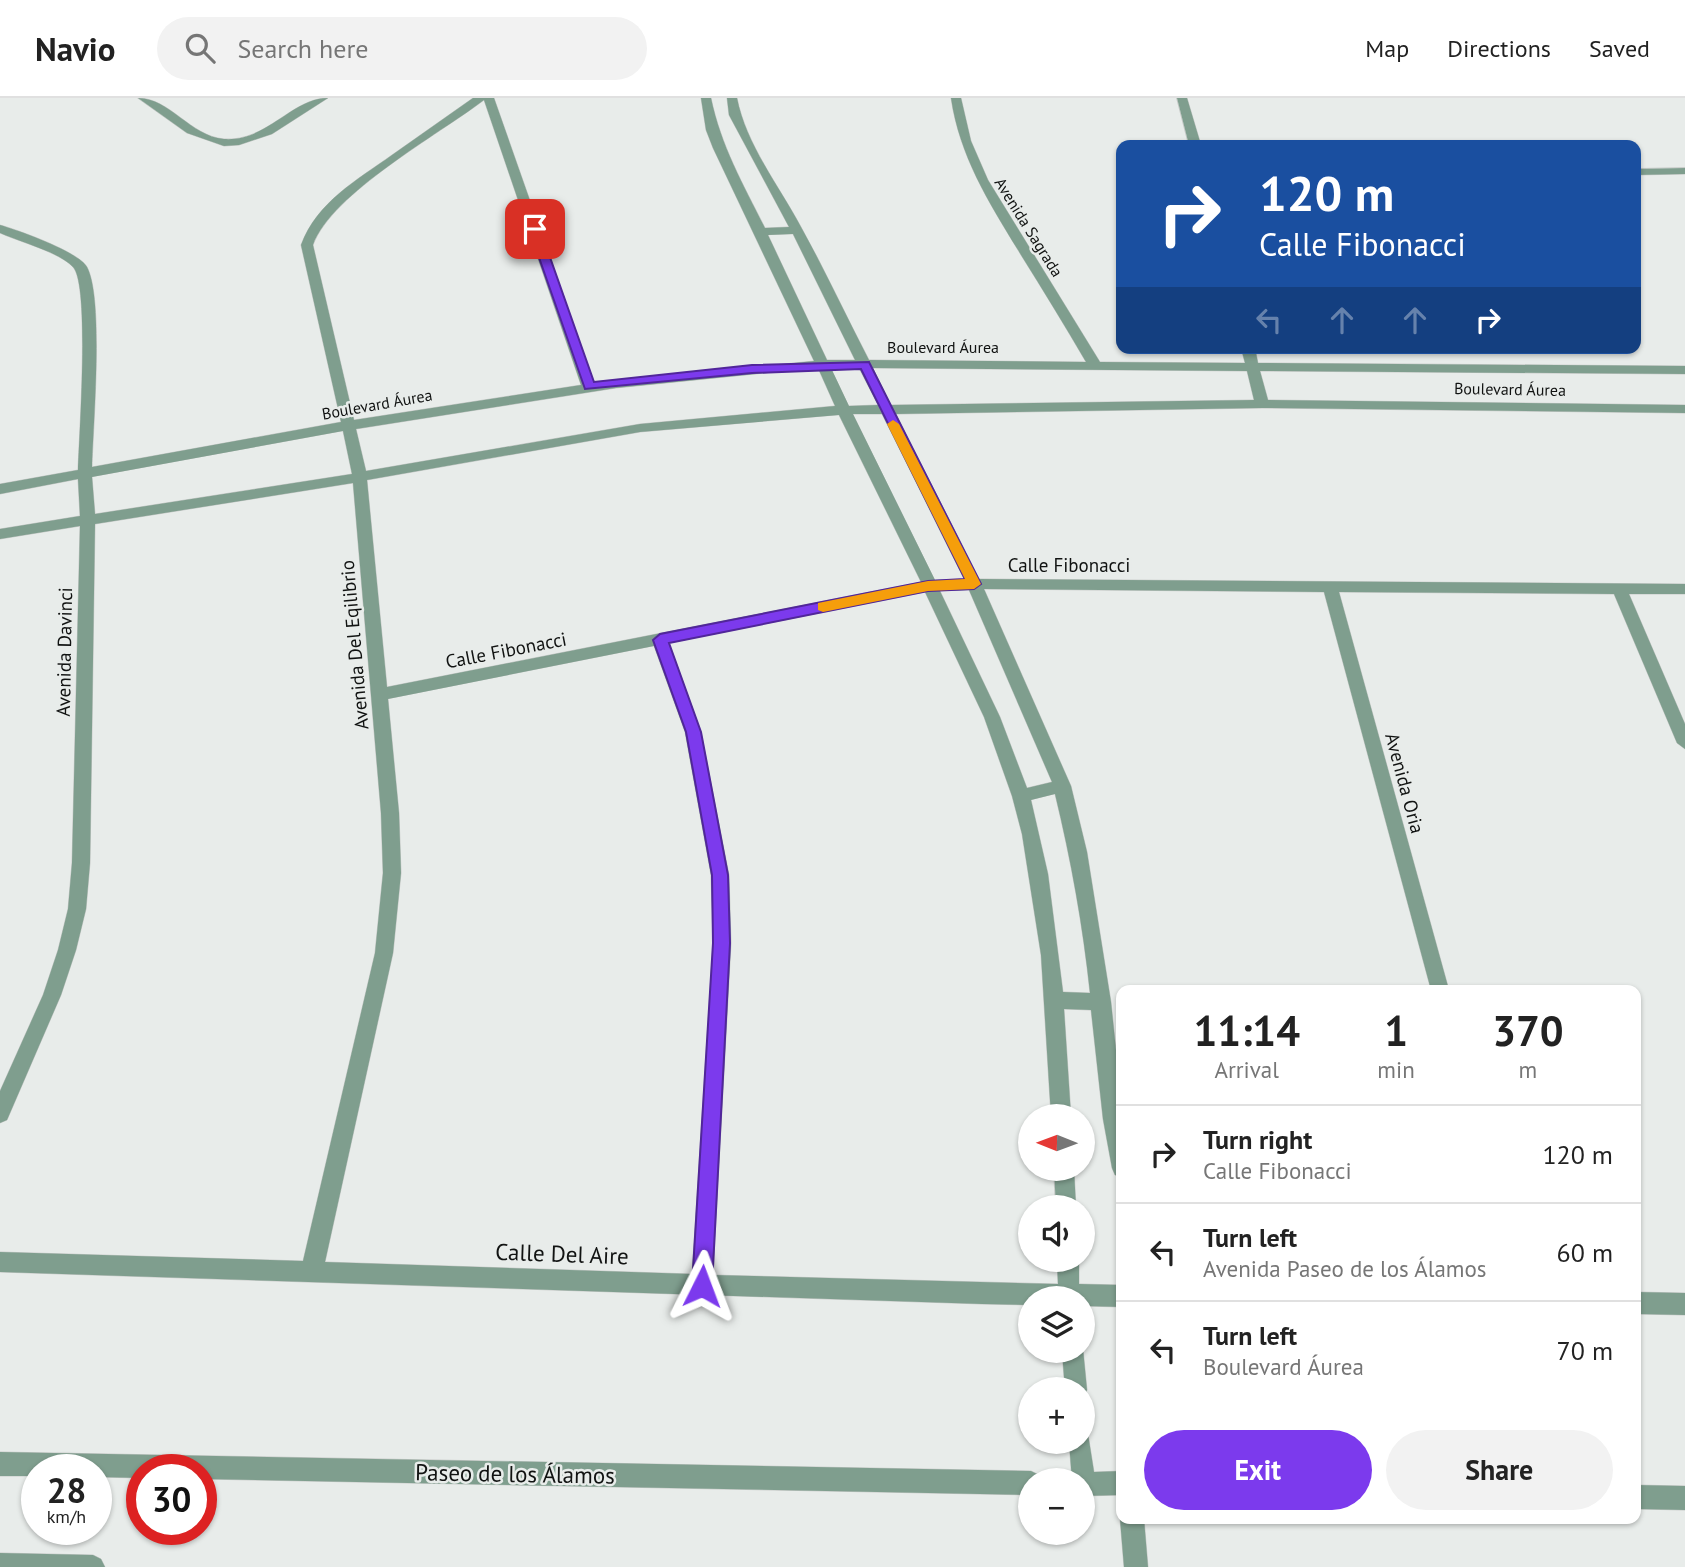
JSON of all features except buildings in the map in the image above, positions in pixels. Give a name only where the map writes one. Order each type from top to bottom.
[{"type":"street","points":[[143,98],[195,133],[220,142],[249,141],[323,98]]},
{"type":"street","name":"Avenida Del Eqilibrio","points":[[312,1270],[384,953],[392,861],[360,477],[307,245],[312,229],[323,213],[341,196],[480,98]]},
{"type":"street","points":[[489,98],[589,387]]},
{"type":"street","points":[[706,98],[719,148],[993,723],[1021,796],[1037,875],[1052,1000],[1060,1104]]},
{"type":"street","points":[[732,98],[735,115],[797,230],[974,584],[1062,786],[1078,852],[1101,1002],[1116,1135]]},
{"type":"street","name":"Avenida Sagrada","points":[[956,98],[958,122],[969,157],[993,201],[1095,365]]},
{"type":"street","points":[[1182,98],[1194,140]]},
{"type":"street","points":[[709,116],[735,115]]},
{"type":"street","points":[[1641,172],[1685,171]]},
{"type":"street","name":"Avenida Davinci","points":[[0,229],[65,256],[81,267],[89,299],[85,474],[88,519],[81,863],[77,909],[52,995],[0,1114]]},
{"type":"street","points":[[761,232],[797,230]]},
{"type":"street","points":[[1250,354],[1262,404]]},
{"type":"street","name":"Boulevard Áurea","points":[[0,489],[348,426],[589,387],[752,369],[823,365],[1095,365],[1685,370]]},
{"type":"street","name":"Boulevard Áurea","points":[[0,534],[360,477],[639,428],[843,410],[1262,404],[1685,409]]},
{"type":"street","name":"Calle Fibonacci","points":[[379,695],[928,586],[974,584],[1685,589]]},
{"type":"street","name":"Avenida Oria","points":[[1330,586],[1439,985]]},
{"type":"street","points":[[1619,588],[1685,743]]},
{"type":"street","points":[[660,640],[693,732],[720,875],[722,943],[702,1286]]},
{"type":"street","points":[[1021,796],[1062,786]]},
{"type":"street","points":[[1052,1000],[1101,1002]]},
{"type":"street","name":"Calle Del Aire","points":[[0,1262],[312,1270],[1018,1295]]},
{"type":"street","name":"Calle Del Aire","points":[[1095,1297],[1116,1296]]},
{"type":"street","points":[[1641,1303],[1685,1304]]},
{"type":"street","name":"Paseo de los Álamos","points":[[0,1464],[1018,1483]]},
{"type":"street","points":[[1095,1483],[1116,1483]]},
{"type":"street","points":[[1641,1497],[1685,1498]]},
{"type":"street","points":[[1132,1524],[1136,1567]]},
{"type":"street","points":[[0,1565],[93,1567]]},
{"type":"slow traffic","points":[[823,607],[928,586],[974,584],[893,424]]},
{"type":"route","points":[[535,229],[589,387],[752,369],[865,365],[974,584],[928,586],[660,640],[693,732],[720,875],[722,943],[702,1286]]}]
